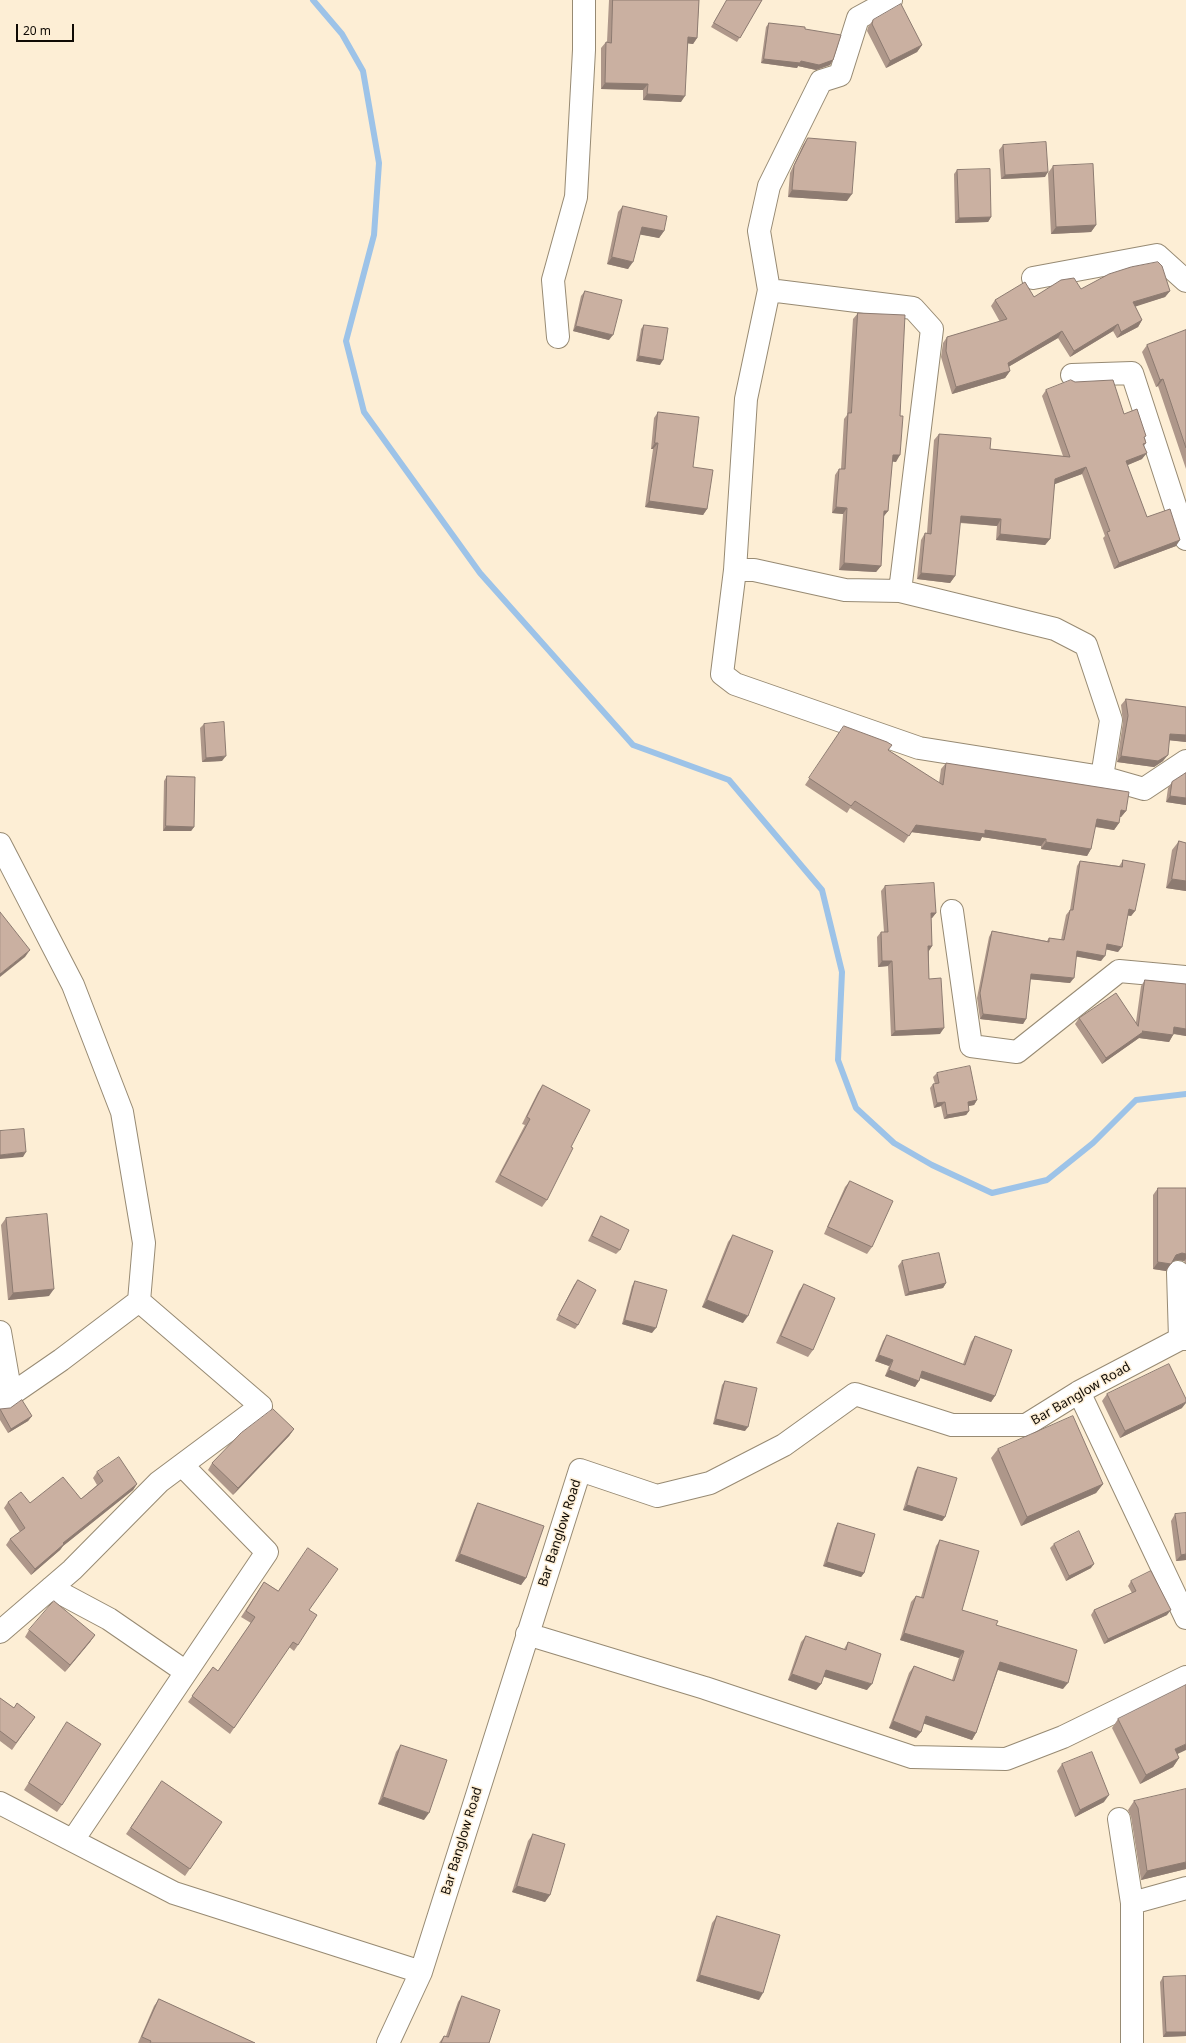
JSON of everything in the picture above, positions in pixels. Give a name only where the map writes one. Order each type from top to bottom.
[{"type":"street","points":[[558,337],[553,280],[576,197],[584,50],[584,0]]},
{"type":"street","points":[[891,0],[858,18],[840,75],[821,81],[769,186],[759,231],[769,290],[746,399],[735,570],[722,674],[735,684],[919,748],[1102,777],[1144,789],[1186,761]]},
{"type":"street","points":[[1033,278],[1156,255],[1186,281]]},
{"type":"street","points":[[769,290],[913,308],[932,329],[900,591]]},
{"type":"street","points":[[1072,375],[1132,373],[1186,538]]},
{"type":"street","points":[[735,570],[754,570],[845,590],[900,591],[1056,629],[1086,645],[1111,720],[1102,777]]},
{"type":"street","points":[[0,844],[73,985],[122,1112],[144,1243],[139,1301],[61,1360],[5,1398],[0,1332]]},
{"type":"street","points":[[952,911],[971,1046],[1017,1052],[1119,971],[1186,977]]},
{"type":"street","points":[[1178,1272],[1183,1339]]},
{"type":"street","points":[[0,1632],[72,1570],[159,1482],[261,1406],[139,1301]]},
{"type":"street","name":"Bar Banglow Road","points":[[388,2043],[421,1972],[580,1470],[657,1496],[710,1483],[784,1445],[855,1394],[952,1425],[1026,1425],[1079,1392],[1183,1339]]},
{"type":"street","points":[[1079,1392],[1186,1618]]},
{"type":"street","points":[[73,1840],[267,1552],[182,1465]]},
{"type":"street","points":[[51,1588],[108,1619],[186,1672]]},
{"type":"street","points":[[528,1634],[705,1688],[912,1757],[1006,1759],[1063,1737],[1186,1677]]},
{"type":"street","points":[[0,1803],[174,1893],[421,1972]]},
{"type":"street","points":[[1119,1819],[1132,1903],[1132,2043]]},
{"type":"street","points":[[1132,1903],[1186,1888]]},
{"type":"building","points":[[613,0],[699,0],[697,38],[688,37],[685,96],[647,94],[648,84],[605,83],[606,42],[611,43]]},
{"type":"building","points":[[727,0],[762,0],[740,38],[714,23]]},
{"type":"building","points":[[901,4],[922,45],[890,61],[872,24],[873,20]]},
{"type":"building","points":[[769,23],[805,27],[805,29],[841,35],[833,60],[819,65],[801,61],[800,63],[764,59]]},
{"type":"building","points":[[808,138],[856,142],[852,194],[792,190],[794,166]]},
{"type":"building","points":[[1046,142],[1048,172],[1005,175],[1003,145]]},
{"type":"building","points":[[1093,164],[1096,225],[1056,227],[1053,166]]},
{"type":"building","points":[[990,169],[991,217],[959,218],[957,170]]},
{"type":"building","points":[[623,206],[667,216],[664,231],[642,227],[633,262],[612,257]]},
{"type":"building","points":[[1158,262],[1162,266],[1170,291],[1133,302],[1142,320],[1121,332],[1118,324],[1074,351],[1062,331],[1008,363],[1010,371],[956,387],[946,351],[947,337],[1007,319],[995,300],[1025,282],[1034,297],[1061,280],[1074,278],[1081,289],[1109,274],[1131,267]]},
{"type":"building","points":[[585,291],[622,300],[613,335],[576,326]]},
{"type":"building","points":[[858,313],[905,315],[900,416],[903,416],[900,455],[893,455],[888,511],[884,511],[881,566],[844,563],[847,508],[836,507],[839,469],[845,469],[848,413],[851,413]]},
{"type":"building","points":[[644,325],[668,328],[663,360],[639,356]]},
{"type":"building","points":[[1186,330],[1186,448],[1163,379],[1160,380],[1147,345]]},
{"type":"building","points":[[1071,380],[1075,382],[1113,380],[1124,414],[1137,409],[1146,436],[1144,437],[1146,443],[1143,444],[1147,453],[1126,461],[1147,517],[1170,509],[1180,540],[1119,563],[1107,532],[1110,531],[1086,467],[1055,479],[1050,539],[1000,534],[1001,519],[961,516],[955,576],[921,573],[925,533],[931,534],[939,434],[991,438],[990,449],[1070,457],[1046,390]]},
{"type":"building","points":[[658,412],[699,417],[693,467],[713,470],[707,509],[649,501],[658,443],[655,443]]},
{"type":"building","points":[[1126,699],[1186,707],[1186,735],[1170,734],[1168,755],[1158,761],[1121,756],[1128,716]]},
{"type":"building","points":[[224,722],[226,756],[206,758],[204,724]]},
{"type":"building","points":[[844,726],[887,742],[892,745],[888,750],[943,785],[946,763],[1129,792],[1126,811],[1121,810],[1119,823],[1097,819],[1091,849],[1046,842],[1046,839],[985,830],[985,834],[916,825],[909,836],[855,801],[851,806],[809,778]]},
{"type":"building","points":[[1186,773],[1186,798],[1170,796],[1172,782]]},
{"type":"building","points":[[167,776],[195,777],[194,827],[166,826]]},
{"type":"building","points":[[1179,841],[1186,843],[1186,881],[1172,879]]},
{"type":"building","points":[[1123,860],[1145,864],[1135,911],[1129,909],[1122,947],[1107,944],[1105,956],[1077,951],[1074,978],[1031,974],[1026,1019],[983,1014],[980,993],[992,931],[1049,942],[1049,938],[1064,940],[1070,910],[1073,910],[1080,861],[1122,867]]},
{"type":"building","points":[[934,883],[936,913],[931,913],[932,946],[928,946],[929,979],[941,978],[944,1028],[895,1031],[892,961],[882,961],[881,932],[888,932],[885,886]]},
{"type":"building","points":[[0,912],[30,950],[0,974]]},
{"type":"building","points":[[1145,980],[1186,984],[1186,1029],[1174,1027],[1173,1035],[1142,1031],[1143,1032],[1106,1058],[1079,1018],[1116,993],[1138,1026]]},
{"type":"building","points":[[970,1066],[977,1100],[968,1102],[969,1111],[947,1115],[945,1102],[937,1103],[933,1084],[939,1083],[937,1073]]},
{"type":"building","points":[[543,1085],[590,1110],[547,1200],[500,1175],[530,1119],[527,1117]]},
{"type":"building","points":[[24,1129],[26,1152],[0,1155],[0,1131]]},
{"type":"building","points":[[850,1181],[893,1201],[872,1247],[828,1227]]},
{"type":"building","points":[[1158,1188],[1186,1188],[1186,1254],[1182,1253],[1176,1255],[1171,1264],[1158,1262]]},
{"type":"building","points":[[47,1214],[54,1289],[13,1293],[6,1218]]},
{"type":"building","points":[[601,1216],[629,1230],[620,1250],[592,1236]]},
{"type":"building","points":[[733,1235],[773,1251],[748,1316],[707,1300]]},
{"type":"building","points":[[939,1253],[946,1283],[909,1292],[902,1261]]},
{"type":"building","points":[[578,1280],[596,1290],[578,1325],[559,1315]]},
{"type":"building","points":[[635,1281],[667,1290],[656,1328],[625,1320]]},
{"type":"building","points":[[804,1284],[835,1298],[813,1350],[781,1336]]},
{"type":"building","points":[[887,1335],[965,1365],[975,1336],[1012,1350],[995,1396],[922,1371],[919,1381],[889,1370],[893,1360],[879,1355]]},
{"type":"building","points":[[1169,1364],[1186,1399],[1186,1402],[1125,1431],[1107,1394]]},
{"type":"building","points":[[725,1381],[757,1388],[748,1427],[716,1419]]},
{"type":"building","points":[[22,1400],[32,1416],[11,1429],[0,1409],[10,1408]]},
{"type":"building","points":[[273,1409],[294,1429],[238,1488],[212,1463],[241,1433]]},
{"type":"building","points":[[1073,1416],[1103,1484],[1027,1517],[998,1449]]},
{"type":"building","points":[[119,1457],[137,1484],[63,1543],[64,1544],[35,1569],[10,1539],[25,1528],[8,1502],[21,1492],[30,1503],[63,1477],[81,1499],[103,1481],[97,1472]]},
{"type":"building","points":[[918,1467],[957,1478],[945,1517],[907,1505]]},
{"type":"building","points":[[478,1503],[544,1526],[526,1578],[460,1554]]},
{"type":"building","points":[[1186,1513],[1186,1554],[1181,1555],[1175,1514]]},
{"type":"building","points":[[838,1523],[875,1534],[864,1573],[827,1562]]},
{"type":"building","points":[[1079,1531],[1094,1564],[1069,1576],[1054,1544]]},
{"type":"building","points":[[940,1540],[979,1551],[962,1610],[998,1621],[996,1625],[1077,1650],[1068,1683],[1000,1662],[976,1733],[926,1716],[921,1732],[893,1721],[914,1666],[954,1681],[964,1651],[904,1633],[916,1596],[923,1598]]},
{"type":"building","points":[[308,1548],[338,1569],[309,1610],[317,1615],[298,1645],[293,1642],[234,1728],[192,1696],[213,1667],[218,1671],[255,1617],[246,1611],[264,1582],[278,1591]]},
{"type":"building","points":[[1151,1571],[1171,1610],[1108,1639],[1094,1610],[1136,1591],[1131,1581]]},
{"type":"building","points":[[54,1601],[95,1635],[70,1665],[29,1630]]},
{"type":"building","points":[[806,1636],[846,1650],[848,1642],[881,1654],[872,1684],[826,1670],[821,1684],[792,1674]]},
{"type":"building","points":[[1186,1685],[1186,1744],[1175,1749],[1179,1758],[1146,1775],[1118,1719]]},
{"type":"building","points":[[0,1698],[14,1708],[17,1703],[35,1717],[16,1743],[0,1731]]},
{"type":"building","points":[[67,1722],[101,1744],[62,1805],[29,1783]]},
{"type":"building","points":[[401,1745],[447,1760],[429,1813],[383,1797]]},
{"type":"building","points":[[1092,1752],[1109,1795],[1080,1810],[1062,1764]]},
{"type":"building","points":[[162,1781],[222,1822],[190,1869],[131,1828]]},
{"type":"building","points":[[1186,1789],[1186,1862],[1147,1871],[1138,1808],[1134,1801]]},
{"type":"building","points":[[533,1834],[565,1844],[550,1895],[517,1886]]},
{"type":"building","points":[[717,1916],[780,1935],[763,1993],[700,1975]]},
{"type":"building","points":[[1186,1976],[1186,2032],[1166,2032],[1163,1977]]},
{"type":"building","points":[[462,1996],[500,2010],[489,2043],[441,2043],[444,2036],[448,2037]]},
{"type":"building","points":[[159,1999],[255,2043],[150,2043],[151,2041],[142,2037]]},
{"type":"waterway","points":[[313,0],[342,34],[363,71],[379,163],[374,235],[346,341],[364,412],[480,573],[633,745],[729,780],[822,890],[842,972],[838,1060],[856,1108],[894,1143],[932,1165],[992,1193],[1047,1180],[1093,1143],[1136,1100],[1186,1094]]}]
